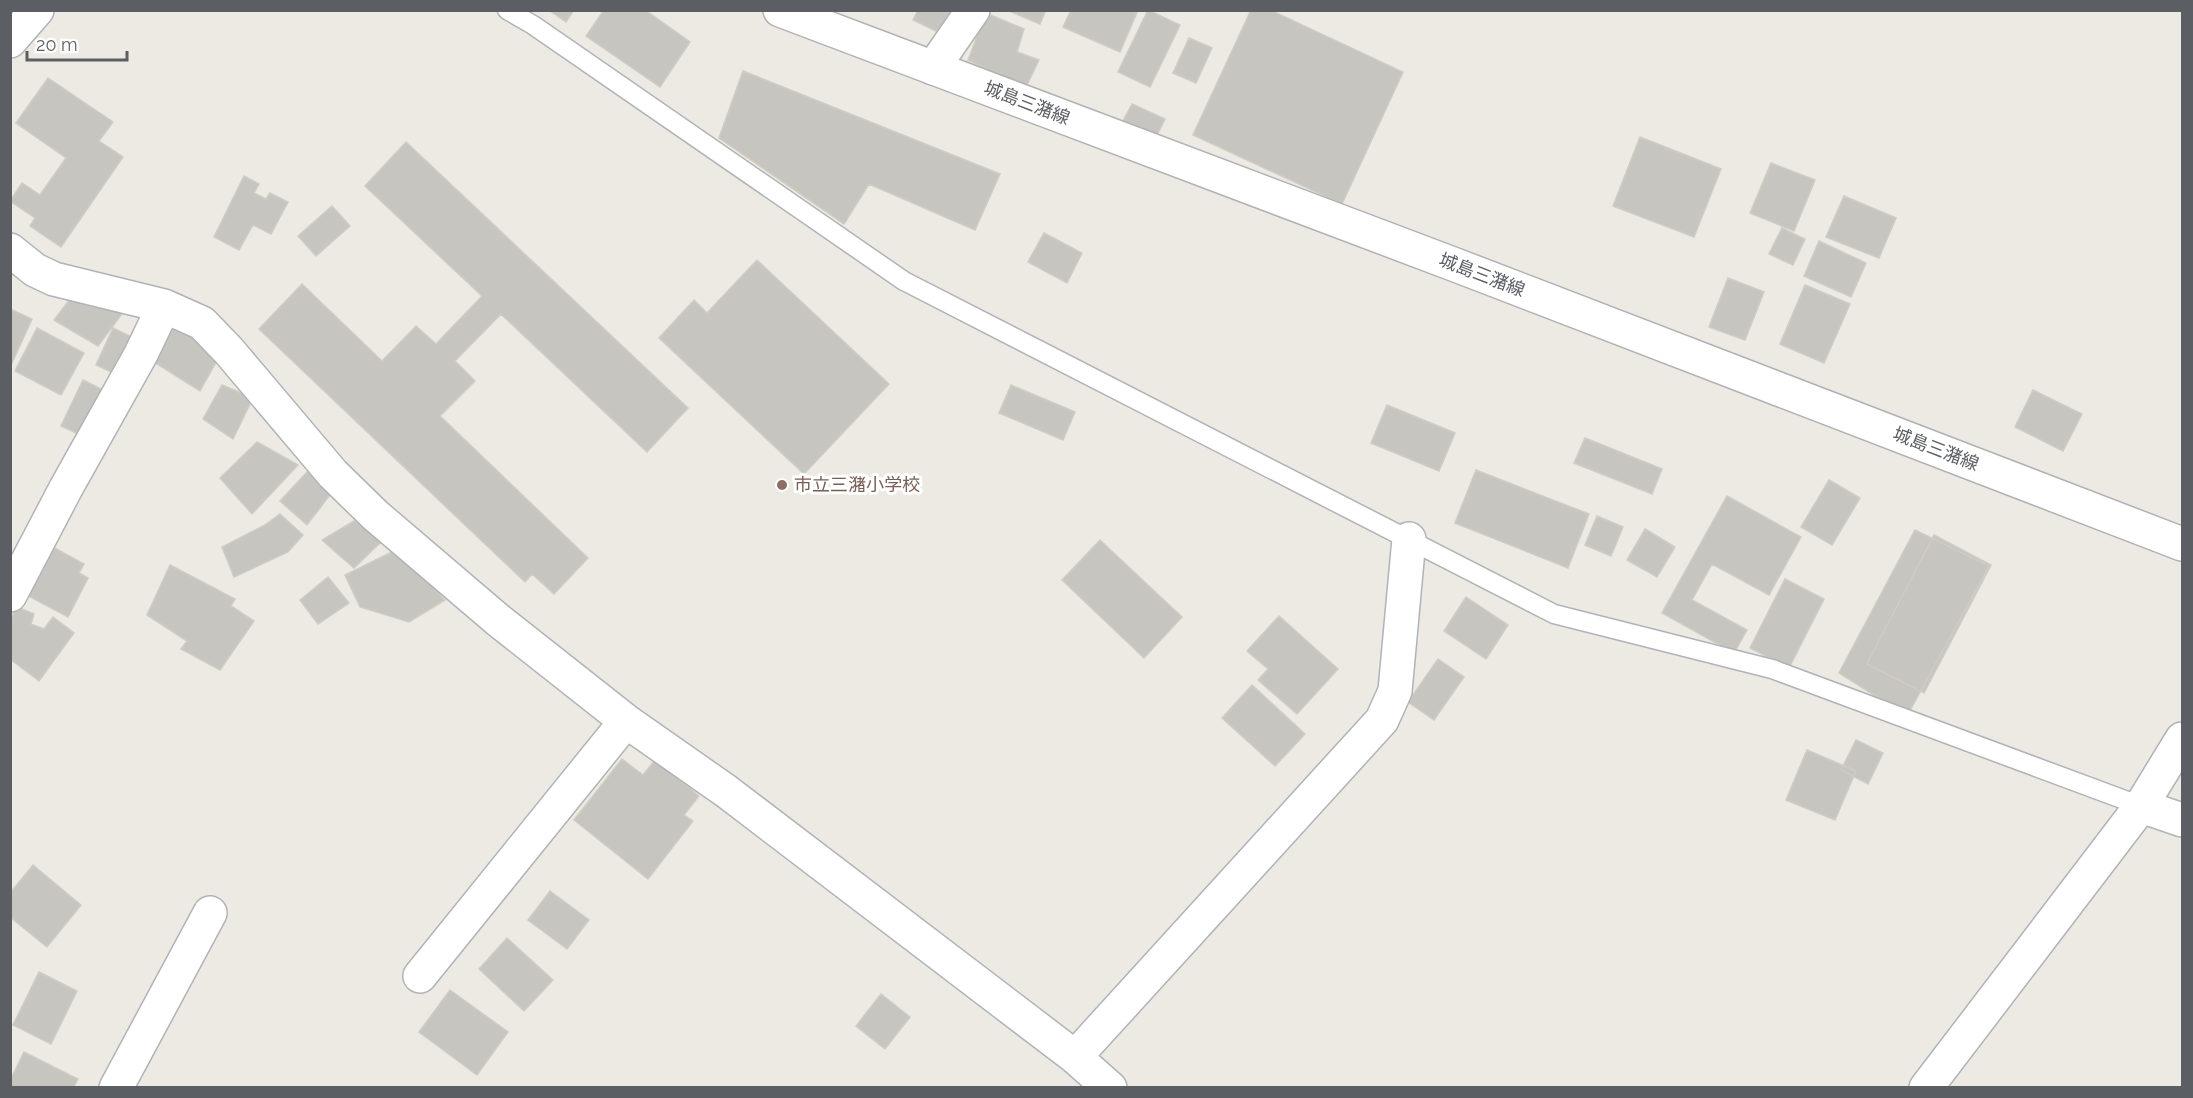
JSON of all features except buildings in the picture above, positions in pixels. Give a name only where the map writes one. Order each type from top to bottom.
[{"type":"street","points":[[10,41],[37,10]]},
{"type":"street","name":"城島三潴線","points":[[780,10],[1442,260],[2182,544]]},
{"type":"street","points":[[933,68],[973,10]]},
{"type":"street","points":[[10,250],[35,270],[54,279],[164,306],[202,323],[229,351],[333,474],[375,515],[498,620],[627,721],[726,791],[1075,1057],[1110,1088]]},
{"type":"street","points":[[10,595],[66,488],[141,354],[164,306]]},
{"type":"street","points":[[1075,1057],[1382,720],[1395,691],[1409,539]]},
{"type":"street","points":[[420,976],[627,721]]},
{"type":"street","points":[[1926,1088],[2141,806],[2182,739]]},
{"type":"street","points":[[2141,806],[2182,820]]},
{"type":"street","points":[[116,1088],[210,914]]},
{"type":"lane","points":[[507,10],[533,25],[904,281],[1554,614],[1772,669],[2141,806]]},
{"type":"place","name":"市立三潴小学校","points":[[782,485]]}]
